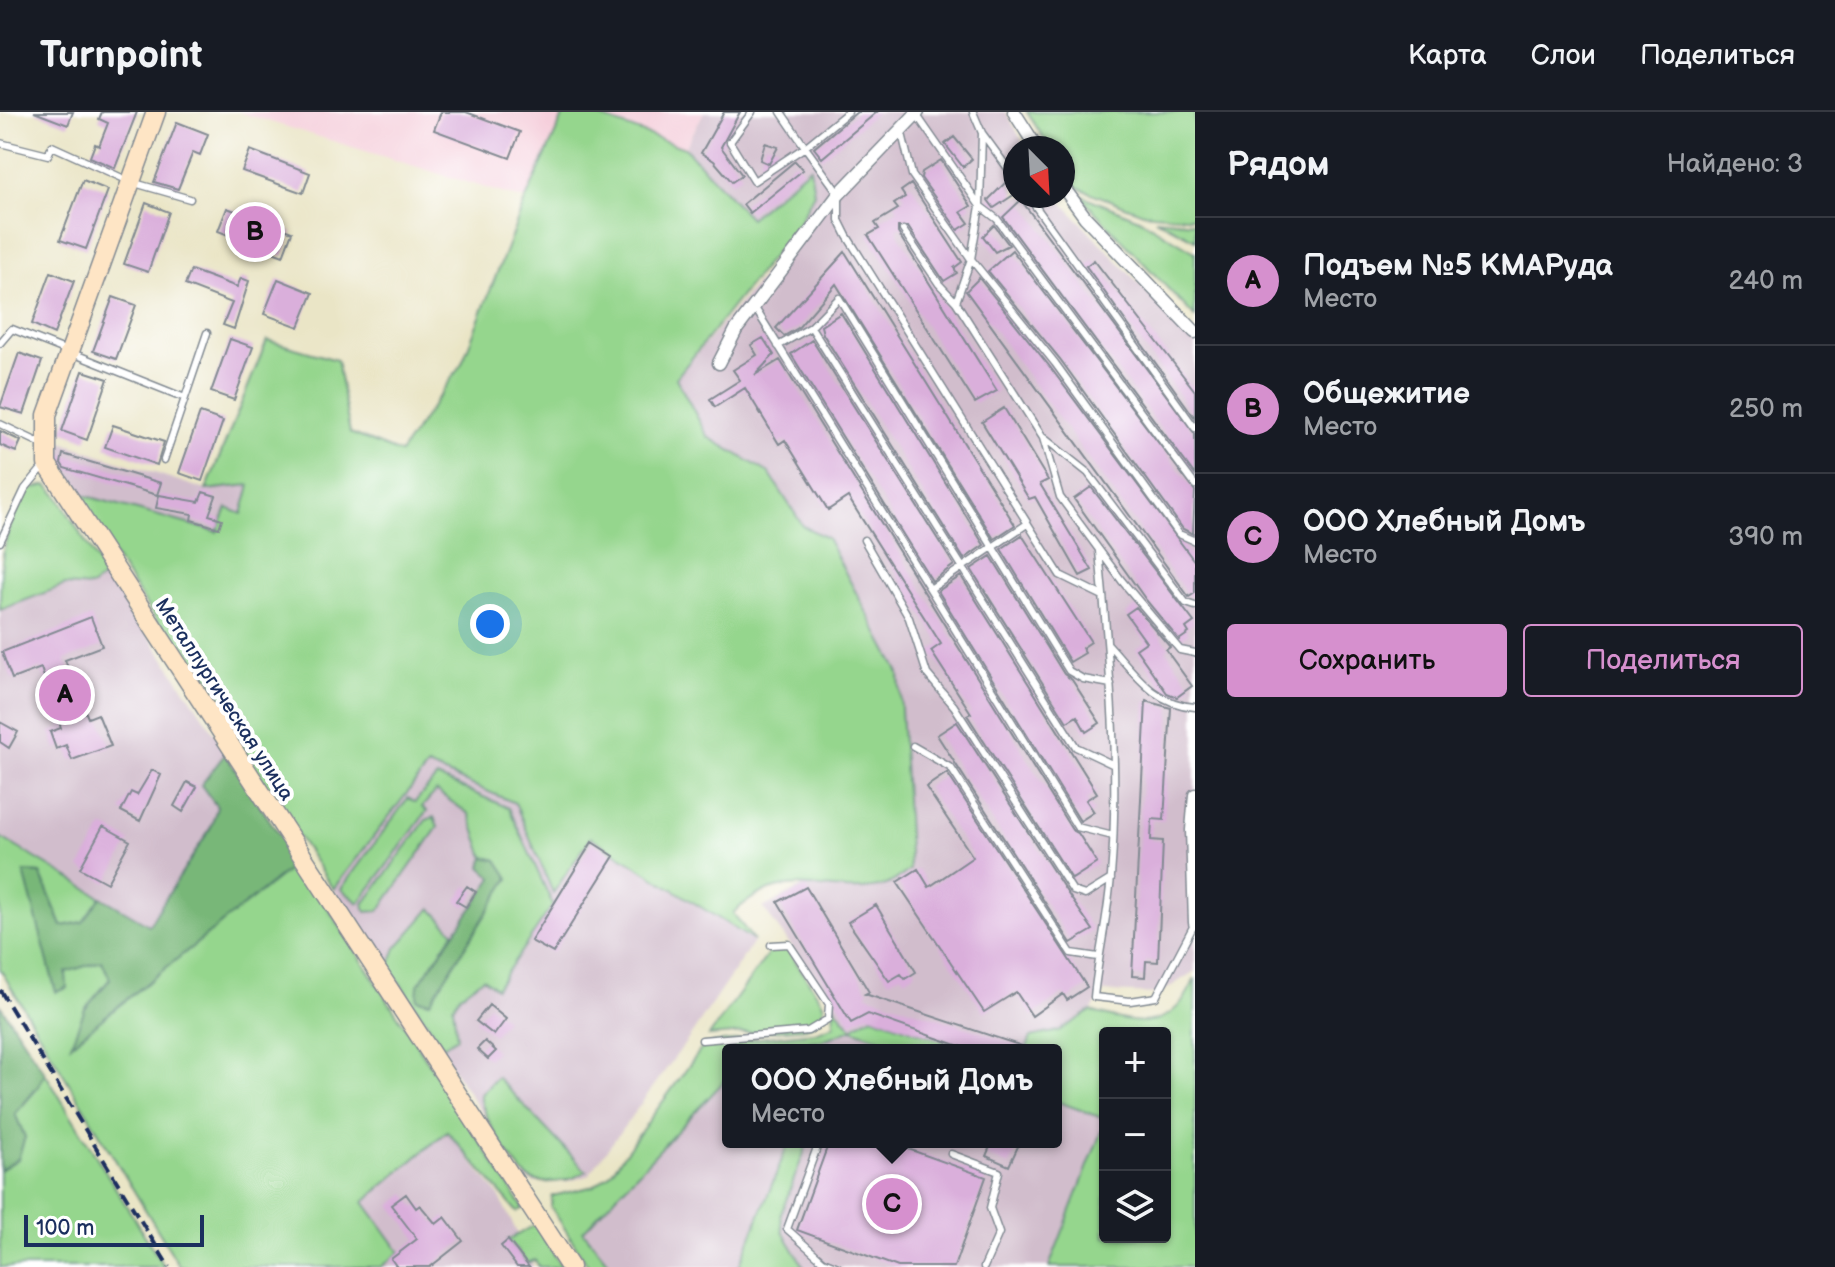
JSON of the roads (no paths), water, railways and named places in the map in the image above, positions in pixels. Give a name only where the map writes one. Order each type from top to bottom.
[{"type":"street","points":[[45,454],[47,415],[156,112]]},
{"type":"street","points":[[1014,112],[1029,136]]},
{"type":"street","points":[[719,363],[736,330],[839,194],[917,113]]},
{"type":"street","points":[[1075,203],[1195,332]]},
{"type":"street","name":"Металлургическая улица","points":[[45,454],[570,1267]]},
{"type":"street","points":[[1195,795],[1192,830],[1195,923]]},
{"type":"lane","points":[[752,112],[730,142],[754,181],[805,147],[848,112]]},
{"type":"lane","points":[[781,112],[839,194],[839,220],[847,236],[964,417],[1060,575],[1103,596]]},
{"type":"lane","points":[[973,112],[982,133],[1003,162]]},
{"type":"lane","points":[[917,113],[980,206],[997,219],[1195,485]]},
{"type":"lane","points":[[901,128],[912,175],[971,259],[1055,363],[1179,534],[1195,541]]},
{"type":"lane","points":[[956,302],[971,259],[980,206],[982,133]]},
{"type":"lane","points":[[0,143],[48,155],[52,146],[131,182],[190,199]]},
{"type":"lane","points":[[1037,208],[1195,428]]},
{"type":"lane","points":[[903,230],[939,284],[956,302],[1043,438],[1060,497],[1099,551],[1180,650],[1195,653]]},
{"type":"lane","points":[[778,346],[811,327],[839,298],[1069,671],[1083,679],[1111,684]]},
{"type":"lane","points":[[755,308],[1077,827],[1113,836]]},
{"type":"lane","points":[[811,327],[1076,747],[1112,764]]},
{"type":"lane","points":[[0,343],[12,329],[185,398]]},
{"type":"lane","points":[[164,460],[207,333]]},
{"type":"lane","points":[[0,424],[45,454],[0,542]]},
{"type":"lane","points":[[1043,438],[1088,473],[1186,603],[1195,606]]},
{"type":"lane","points":[[930,589],[1027,524]]},
{"type":"lane","points":[[864,540],[909,618],[927,674],[954,706],[1073,891],[1085,895],[1111,879]]},
{"type":"lane","points":[[1099,551],[1111,684],[1113,836],[1111,879],[1094,997],[1130,1001],[1156,997],[1195,923]]},
{"type":"lane","points":[[1108,644],[1159,697],[1173,705],[1195,707]]},
{"type":"lane","points":[[913,746],[951,768],[1071,953],[1098,957]]},
{"type":"lane","points":[[702,1040],[808,1031],[828,1019],[829,1004],[789,944],[771,945]]},
{"type":"lane","points":[[817,1148],[787,1229],[822,1264],[838,1267]]},
{"type":"lane","points":[[951,1154],[999,1172],[990,1208],[999,1233],[984,1267]]},
{"type":"railway","points":[[0,990],[169,1267]]},
{"type":"place","name":"Общежитие","points":[[255,232]]},
{"type":"place","name":"Подъем №5 КМАРуда","points":[[65,695]]},
{"type":"place","name":"ООО Хлебный Домъ","points":[[892,1204]]}]
